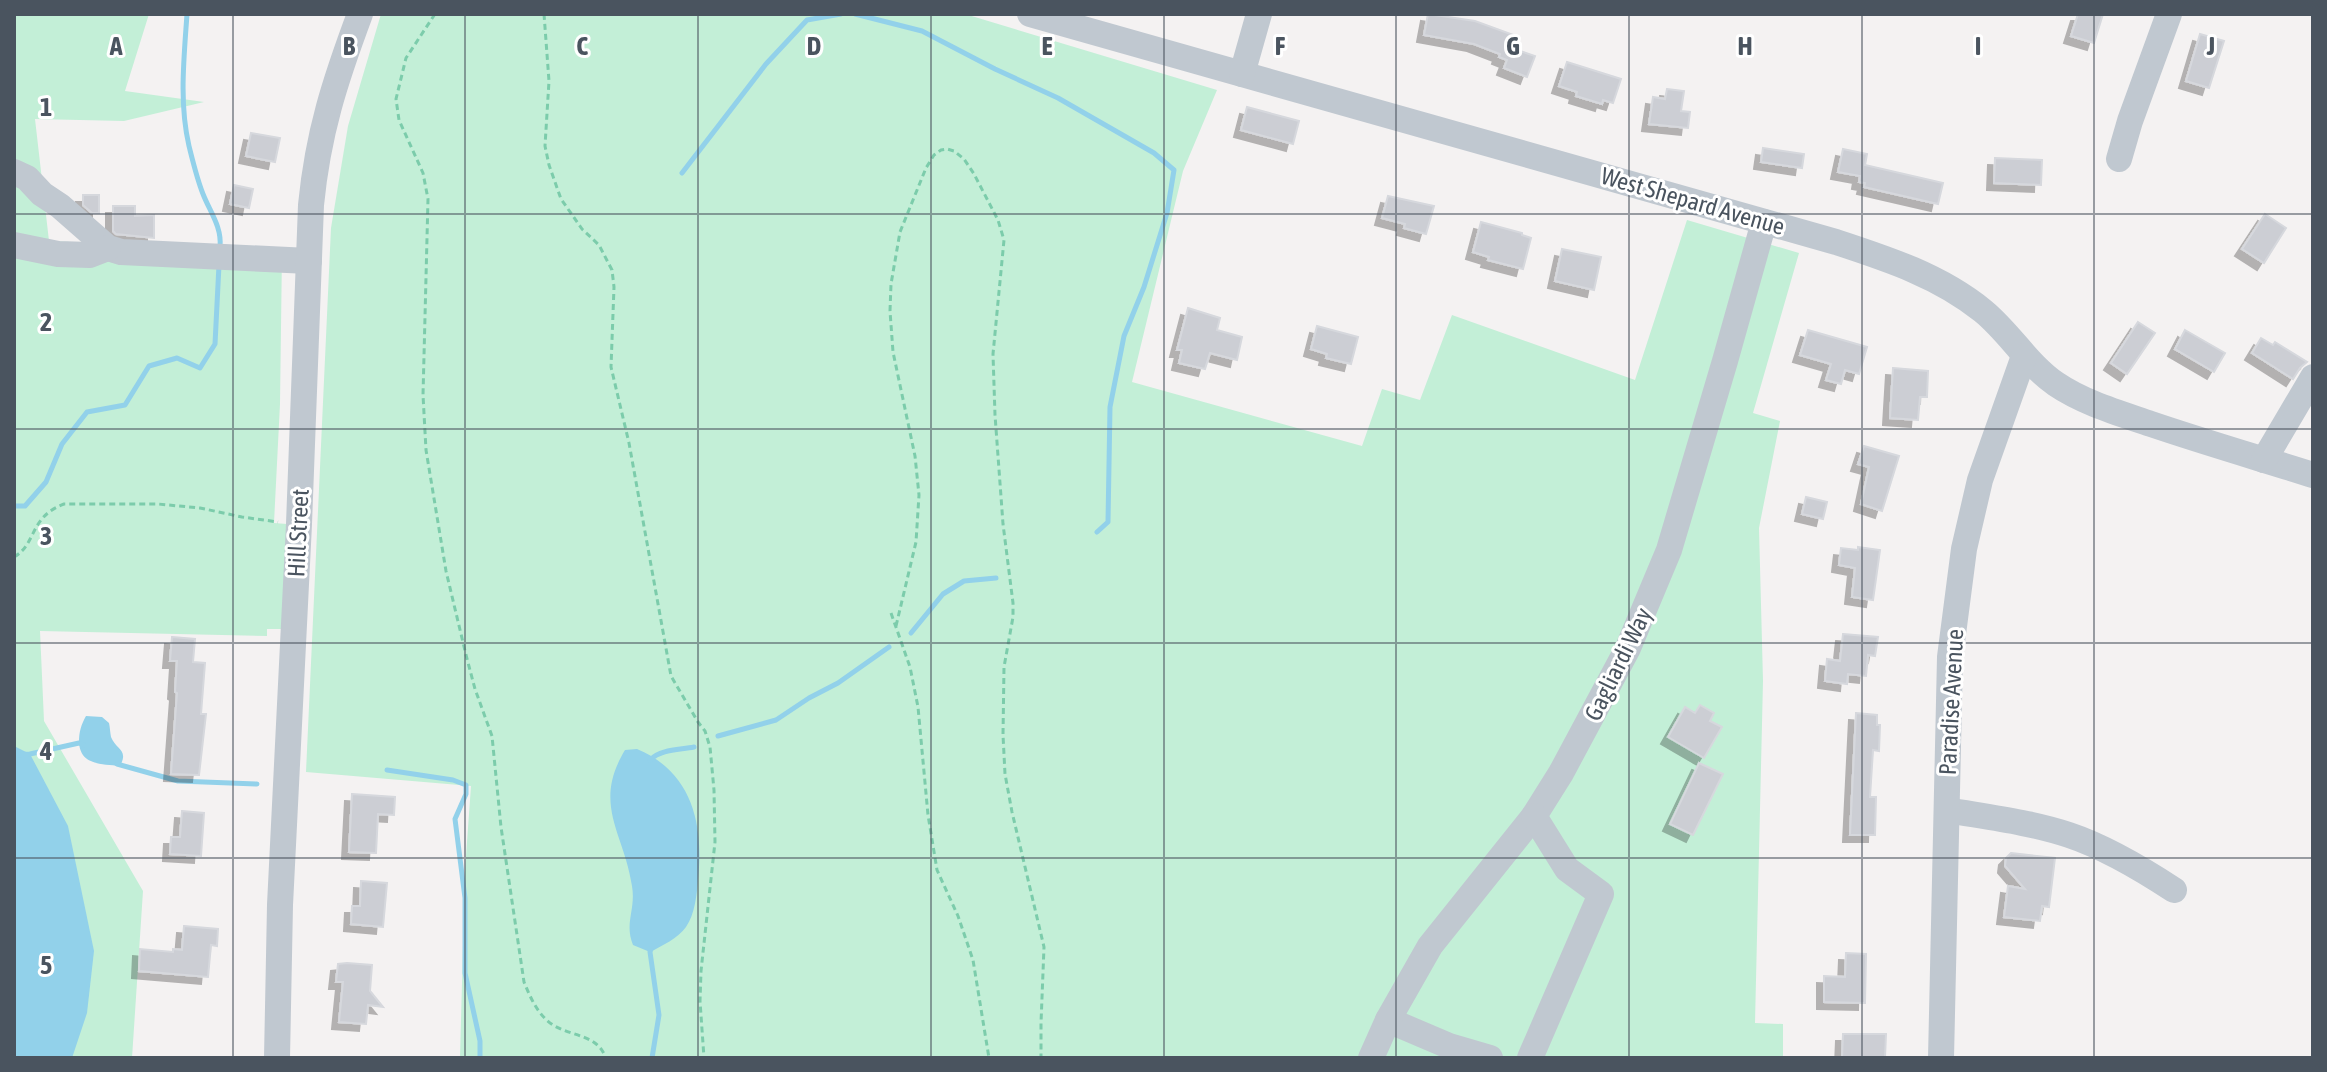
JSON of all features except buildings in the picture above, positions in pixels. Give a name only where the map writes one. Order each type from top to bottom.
[{"type":"street","name":"Hill Street","points":[[277,1058],[280,905],[311,205],[321,133],[360,14]]},
{"type":"street","name":"West Shepard Avenue","points":[[1030,14],[1836,242],[1882,258],[1952,288],[1984,311],[2006,332],[2024,356],[2055,383],[2085,400],[2167,430],[2313,475]]},
{"type":"street","points":[[1242,74],[1259,14]]},
{"type":"street","points":[[2119,159],[2169,14]]},
{"type":"street","points":[[14,172],[27,178],[108,248],[121,252],[309,261]]},
{"type":"street","name":"Gagliardi Way","points":[[1371,1058],[1388,1020],[1430,946],[1534,816],[1616,673],[1669,550],[1764,222]]},
{"type":"street","points":[[14,245],[58,254],[90,255],[108,248]]},
{"type":"street","name":"Paradise Avenue","points":[[1941,1058],[1950,657],[1964,549],[1980,480],[2024,356]]},
{"type":"street","points":[[2264,460],[2313,377]]},
{"type":"street","points":[[1947,810],[2071,836],[2141,868],[2174,890]]},
{"type":"street","points":[[1530,1058],[1601,894],[1567,869],[1534,816]]},
{"type":"street","points":[[1388,1020],[1449,1046],[1490,1058]]},
{"type":"path","points":[[435,14],[410,48],[396,99],[399,120],[423,173],[428,199],[423,395],[426,450],[446,571],[475,689],[492,736],[501,827],[524,982],[534,1004],[550,1023],[596,1043],[606,1058]]},
{"type":"path","points":[[544,14],[549,81],[545,146],[549,165],[561,199],[582,229],[599,245],[612,270],[611,367],[629,443],[668,665],[686,704],[705,731],[710,747],[715,842],[701,971],[704,1058]]},
{"type":"path","points":[[896,626],[916,542],[919,495],[915,456],[893,352],[891,284],[900,232],[926,168],[934,155],[947,149],[964,159],[974,174],[998,220],[1004,240],[993,354],[1003,524],[1013,603],[1004,667],[1003,735],[1005,774],[1012,812],[1044,947],[1041,1058]]},
{"type":"path","points":[[14,557],[22,553],[43,517],[51,509],[64,504],[158,504],[299,524]]},
{"type":"path","points":[[891,613],[910,667],[918,707],[928,815],[937,870],[958,916],[973,960],[989,1058]]},
{"type":"green space","points":[[14,14],[149,14],[125,91],[204,102],[124,121],[35,119],[49,241],[282,252],[280,404],[274,523],[287,524],[283,629],[267,629],[267,636],[40,631],[44,721],[143,891],[132,1058],[14,1058]]},
{"type":"green space","points":[[381,14],[965,14],[1217,90],[1183,171],[1132,382],[1362,446],[1382,389],[1420,400],[1452,315],[1635,380],[1687,220],[1799,253],[1753,413],[1780,421],[1759,528],[1763,681],[1755,1023],[1783,1024],[1783,1058],[460,1058],[465,870],[471,786],[306,772],[331,228],[348,126]]},
{"type":"water","points":[[86,716],[102,717],[109,723],[111,737],[123,756],[120,766],[93,762],[83,755],[79,738]]},
{"type":"water","points":[[14,746],[30,754],[68,826],[94,951],[87,1013],[72,1058],[14,1058]]},
{"type":"water","points":[[637,749],[671,771],[682,786],[696,820],[699,839],[698,885],[692,916],[679,935],[650,952],[633,945],[630,923],[632,886],[611,803],[615,769],[625,750]]},
{"type":"waterway","points":[[187,14],[183,80],[186,130],[199,182],[217,226],[220,247]]},
{"type":"waterway","points":[[682,173],[766,64],[807,20],[841,14]]},
{"type":"waterway","points":[[855,14],[922,31],[1058,98],[1154,153],[1174,170],[1167,213],[1144,287],[1124,336],[1110,407],[1108,522],[1097,532]]},
{"type":"waterway","points":[[14,506],[25,506],[46,482],[62,444],[87,412],[125,405],[149,366],[177,358],[200,368],[215,344],[219,265]]},
{"type":"waterway","points":[[911,633],[943,594],[964,581],[996,578]]},
{"type":"waterway","points":[[718,736],[776,720],[838,683],[889,647]]},
{"type":"waterway","points":[[14,755],[79,743],[84,745]]},
{"type":"waterway","points":[[650,760],[665,752],[694,747]]},
{"type":"waterway","points":[[117,764],[178,781],[257,784]]},
{"type":"waterway","points":[[387,770],[453,780],[466,785],[466,794],[455,819],[465,898],[465,973],[480,1041],[480,1058]]},
{"type":"waterway","points":[[652,946],[650,952],[659,1015],[652,1058]]}]
